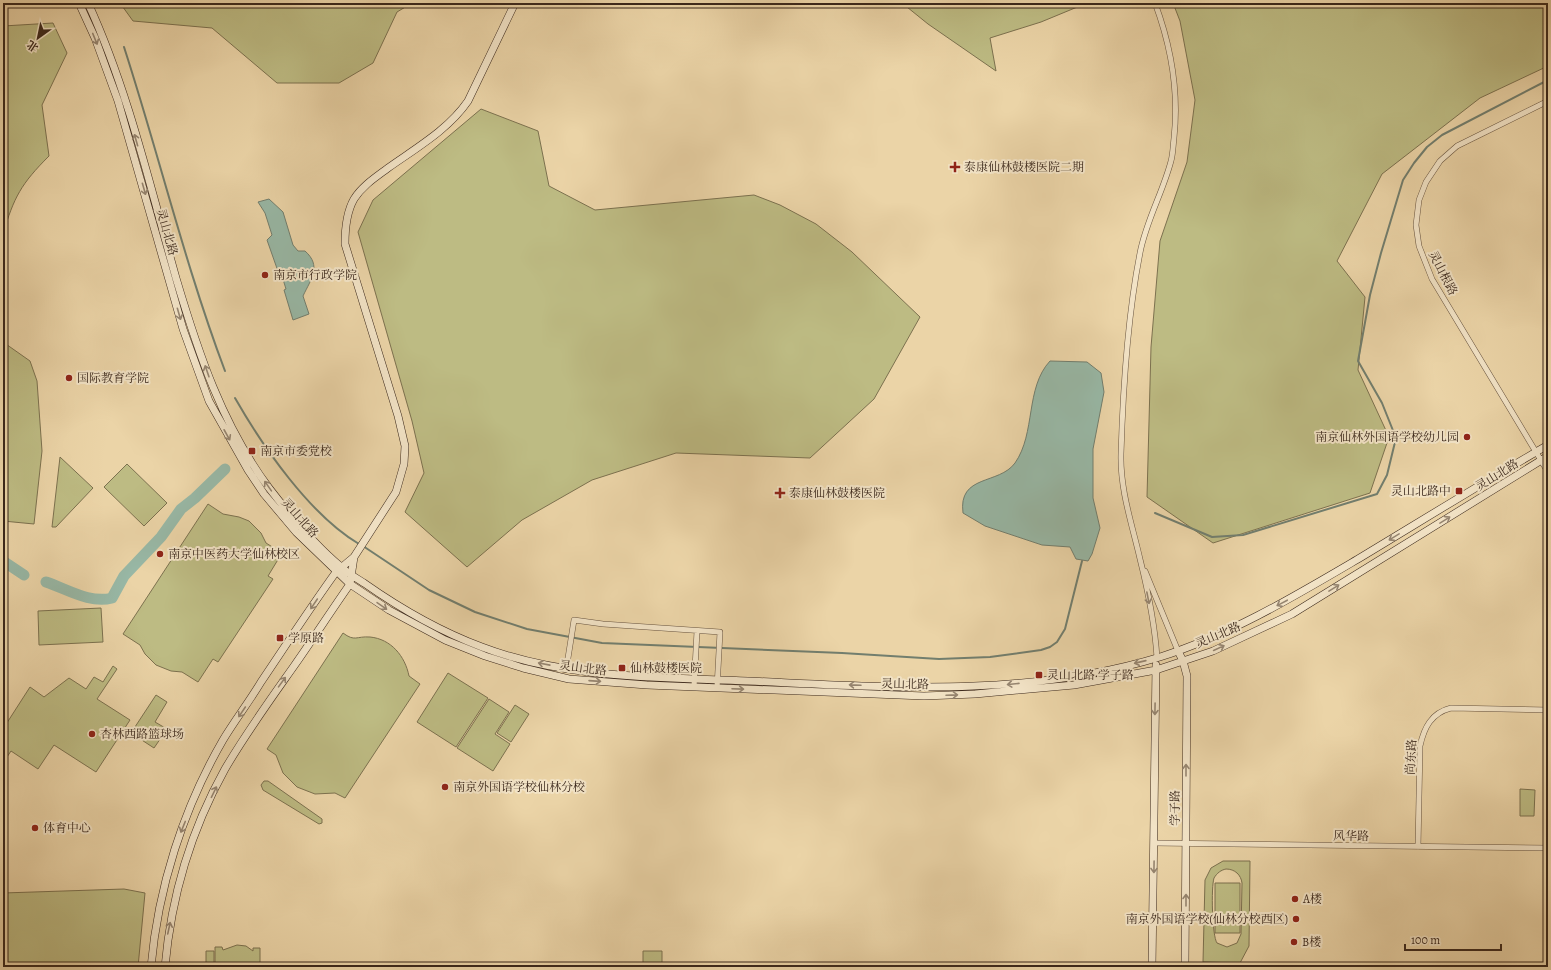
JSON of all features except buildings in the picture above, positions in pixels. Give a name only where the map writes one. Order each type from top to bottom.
[{"type":"main road","name":"灵山北路","points":[[79,3],[95,38],[118,101],[183,329],[209,401],[227,435],[264,494],[296,532],[338,569],[352,575],[393,604],[445,632],[486,649],[526,661],[581,672],[695,679],[924,688],[975,687],[1069,678],[1157,658],[1209,639],[1284,602],[1548,445]]},
{"type":"main road","name":"灵山北路","points":[[88,3],[102,34],[121,87],[187,315],[216,398],[250,461],[271,490],[350,584],[389,610],[445,640],[485,656],[523,668],[579,680],[694,687],[939,695],[1074,685],[1156,670],[1213,651],[1292,614],[1548,456]]},
{"type":"main road","points":[[151,967],[154,932],[165,880],[177,842],[198,791],[223,740],[338,569],[354,557],[396,492],[404,464],[405,446],[398,416],[345,244],[345,228],[348,213],[354,199],[369,182],[446,126],[461,111],[468,101],[515,3]]},
{"type":"main road","points":[[165,967],[168,934],[179,884],[192,844],[211,797],[236,750],[350,584],[354,557]]},
{"type":"main road","name":"学子路","points":[[1178,651],[1183,661],[1186,676],[1185,967]]},
{"type":"main road","name":"学子路","points":[[1152,967],[1157,658]]},
{"type":"street","points":[[1155,3],[1161,20],[1175,84],[1176,110],[1172,159],[1141,248],[1135,276],[1123,404],[1121,456],[1124,499],[1140,559],[1156,639],[1157,658]]},
{"type":"street","name":"灵山根路","points":[[1536,452],[1429,272],[1418,246],[1416,225],[1419,200],[1426,182],[1440,162],[1457,146],[1548,101]]},
{"type":"street","points":[[1536,452],[1548,472]]},
{"type":"street","points":[[1140,559],[1178,651]]},
{"type":"street","points":[[564,668],[568,658],[574,620],[603,624],[720,632],[718,688]]},
{"type":"street","points":[[694,687],[697,631]]},
{"type":"street","name":"尚东路","points":[[1418,847],[1420,746],[1423,734],[1433,718],[1438,713],[1451,708],[1548,710]]},
{"type":"street","name":"风华路","points":[[1154,843],[1548,848]]},
{"type":"shaded area","points":[[120,3],[412,3],[397,12],[373,63],[339,83],[277,83],[212,28],[133,21]]},
{"type":"shaded area","points":[[902,3],[1087,3],[1041,22],[990,38],[996,71],[928,24]]},
{"type":"shaded area","points":[[1173,3],[1548,3],[1548,66],[1480,98],[1382,174],[1337,261],[1365,297],[1358,370],[1389,437],[1370,493],[1213,543],[1147,497],[1151,347],[1160,241],[1187,162],[1195,100],[1180,21]]},
{"type":"shaded area","points":[[53,23],[67,53],[42,105],[49,156],[25,183],[15,200],[3,234],[3,26]]},
{"type":"shaded area","points":[[481,109],[538,131],[549,186],[595,210],[754,195],[780,205],[816,224],[852,252],[920,317],[874,399],[810,458],[676,453],[592,480],[522,520],[467,567],[405,512],[424,473],[412,421],[358,232],[373,200]]},
{"type":"shaded area","points":[[269,199],[283,212],[293,245],[298,251],[305,251],[313,262],[314,267],[312,278],[303,296],[309,314],[293,320],[284,290],[286,289],[282,276],[280,277],[267,240],[272,235],[265,213],[258,202]]},
{"type":"shaded area","points":[[3,342],[30,361],[37,381],[42,451],[34,524],[3,521]]},
{"type":"shaded area","points":[[1050,361],[1087,362],[1101,373],[1104,392],[1093,449],[1093,498],[1100,528],[1092,554],[1088,561],[1076,559],[1070,547],[1042,545],[985,526],[963,513],[963,501],[967,492],[973,486],[1008,470],[1015,463],[1022,451],[1037,384],[1042,372]]},
{"type":"shaded area","points":[[60,457],[93,488],[56,527],[52,527]]},
{"type":"shaded area","points":[[127,464],[167,503],[144,526],[104,487]]},
{"type":"shaded area","points":[[208,504],[223,514],[239,517],[249,521],[261,533],[266,543],[282,553],[268,576],[273,579],[218,662],[213,659],[198,682],[182,672],[171,671],[156,665],[145,654],[140,645],[123,634]]},
{"type":"shaded area","points":[[101,608],[103,642],[39,645],[38,611]]},
{"type":"shaded area","points":[[343,633],[353,638],[378,638],[391,645],[400,655],[409,676],[420,684],[345,798],[335,793],[315,794],[297,787],[283,773],[276,755],[267,749]]},
{"type":"shaded area","points":[[113,666],[117,669],[97,699],[130,720],[96,772],[54,745],[38,769],[11,751],[3,763],[3,729],[30,687],[44,697],[69,678],[86,689],[94,677],[103,682]]},
{"type":"shaded area","points":[[448,673],[488,698],[456,747],[417,722]]},
{"type":"shaded area","points":[[156,695],[167,702],[155,722],[167,729],[154,748],[131,733]]},
{"type":"shaded area","points":[[489,699],[509,712],[495,734],[510,744],[493,771],[457,748]]},
{"type":"shaded area","points":[[515,705],[529,714],[511,742],[497,733]]},
{"type":"shaded area","points":[[264,781],[268,781],[322,819],[322,823],[319,824],[263,790],[261,785]]},
{"type":"shaded area","points":[[1520,789],[1535,790],[1534,816],[1520,816]]},
{"type":"shaded area","points":[[1223,861],[1250,861],[1249,946],[1240,963],[1203,962],[1205,880],[1211,868]],"holes":[[[1226,869],[1237,873],[1242,883],[1241,934],[1237,943],[1227,947],[1217,943],[1215,939],[1212,911],[1212,891],[1214,878],[1218,873]]]},
{"type":"shaded area","points":[[1215,883],[1240,883],[1240,933],[1215,933]]},
{"type":"shaded area","points":[[124,889],[145,893],[138,967],[3,967],[3,893]]},
{"type":"shaded area","points":[[237,945],[246,946],[253,951],[253,948],[260,948],[260,967],[215,967],[215,947],[222,947],[223,950]]},
{"type":"shaded area","points":[[206,951],[214,951],[214,967],[206,967]]},
{"type":"shaded area","points":[[643,951],[662,951],[662,967],[643,967]]},
{"type":"waterway","points":[[124,47],[197,291],[225,371]]},
{"type":"waterway","points":[[1155,513],[1212,537],[1243,535],[1377,494],[1387,475],[1396,438],[1382,403],[1358,361],[1370,295],[1403,180],[1427,147],[1442,135],[1548,80]]},
{"type":"waterway","points":[[235,398],[259,437],[289,478],[323,516],[359,544]]},
{"type":"waterway","points":[[46,582],[79,595],[95,599],[112,598],[124,576],[161,537],[181,509],[195,498],[225,469]]},
{"type":"waterway","points":[[363,546],[429,590],[475,612],[527,629],[602,643],[842,653],[939,659],[990,657],[1041,650],[1050,647],[1057,642],[1065,629],[1082,561]]},
{"type":"waterway","points":[[3,561],[24,575]]},
{"type":"place","name":"泰康仙林鼓楼医院二期","points":[[955,167]]},
{"type":"place","name":"南京市行政学院","points":[[265,275]]},
{"type":"place","name":"国际教育学院","points":[[69,378]]},
{"type":"place","name":"南京仙林外国语学校幼儿园","points":[[1467,437]]},
{"type":"place","name":"南京市委党校","points":[[252,451]]},
{"type":"place","name":"灵山北路中","points":[[1459,491]]},
{"type":"place","name":"泰康仙林鼓楼医院","points":[[780,493]]},
{"type":"place","name":"南京中医药大学仙林校区","points":[[160,554]]},
{"type":"place","name":"学原路","points":[[280,638]]},
{"type":"place","name":"仙林鼓楼医院","points":[[622,668]]},
{"type":"place","name":"灵山北路·学子路","points":[[1039,675]]},
{"type":"place","name":"杏林西路篮球场","points":[[92,734]]},
{"type":"place","name":"南京外国语学校仙林分校","points":[[445,787]]},
{"type":"place","name":"体育中心","points":[[35,828]]},
{"type":"place","name":"A楼","points":[[1295,899]]},
{"type":"place","name":"南京外国语学校(仙林分校西区)","points":[[1296,919]]},
{"type":"place","name":"B楼","points":[[1294,942]]}]
